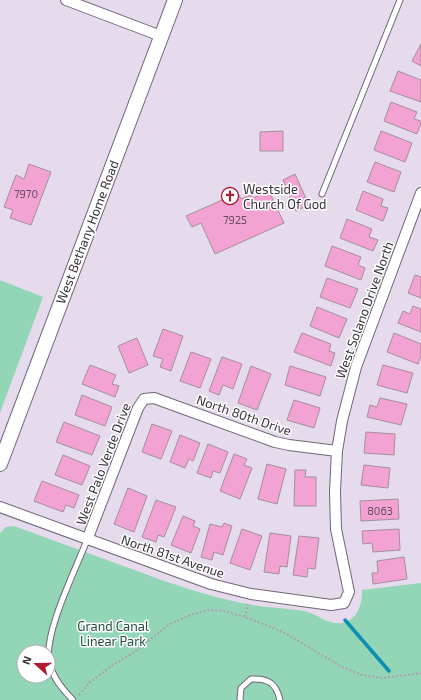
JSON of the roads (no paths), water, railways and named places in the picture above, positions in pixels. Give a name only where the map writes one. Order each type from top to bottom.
[{"type":"main road","name":"West Bethany Home Road","points":[[0,464],[175,0]]},
{"type":"street","points":[[66,0],[162,36]]},
{"type":"street","name":"West Solano Drive North","points":[[344,604],[349,592],[336,529],[335,491],[337,451],[342,420],[356,367],[421,193]]},
{"type":"street","name":"North 80th Drive","points":[[144,399],[154,398],[275,442],[337,451]]},
{"type":"street","name":"West Palo Verde Drive","points":[[87,540],[138,408],[144,399]]},
{"type":"street","name":"North 81st Avenue","points":[[0,507],[211,584],[251,594],[331,605],[344,604]]},
{"type":"lane","points":[[322,194],[400,0]]},
{"type":"lane","points":[[75,698],[62,689],[54,677],[49,661],[49,648],[51,633],[58,613],[87,540]]},
{"type":"lane","points":[[240,700],[241,688],[251,679],[262,678],[278,690],[280,700]]},
{"type":"waterway","points":[[345,620],[389,671]]},
{"type":"place","name":"Westside Church Of God","points":[[230,196]]},
{"type":"park label","name":"Grand Canal Linear Park","points":[[113,634]]}]
